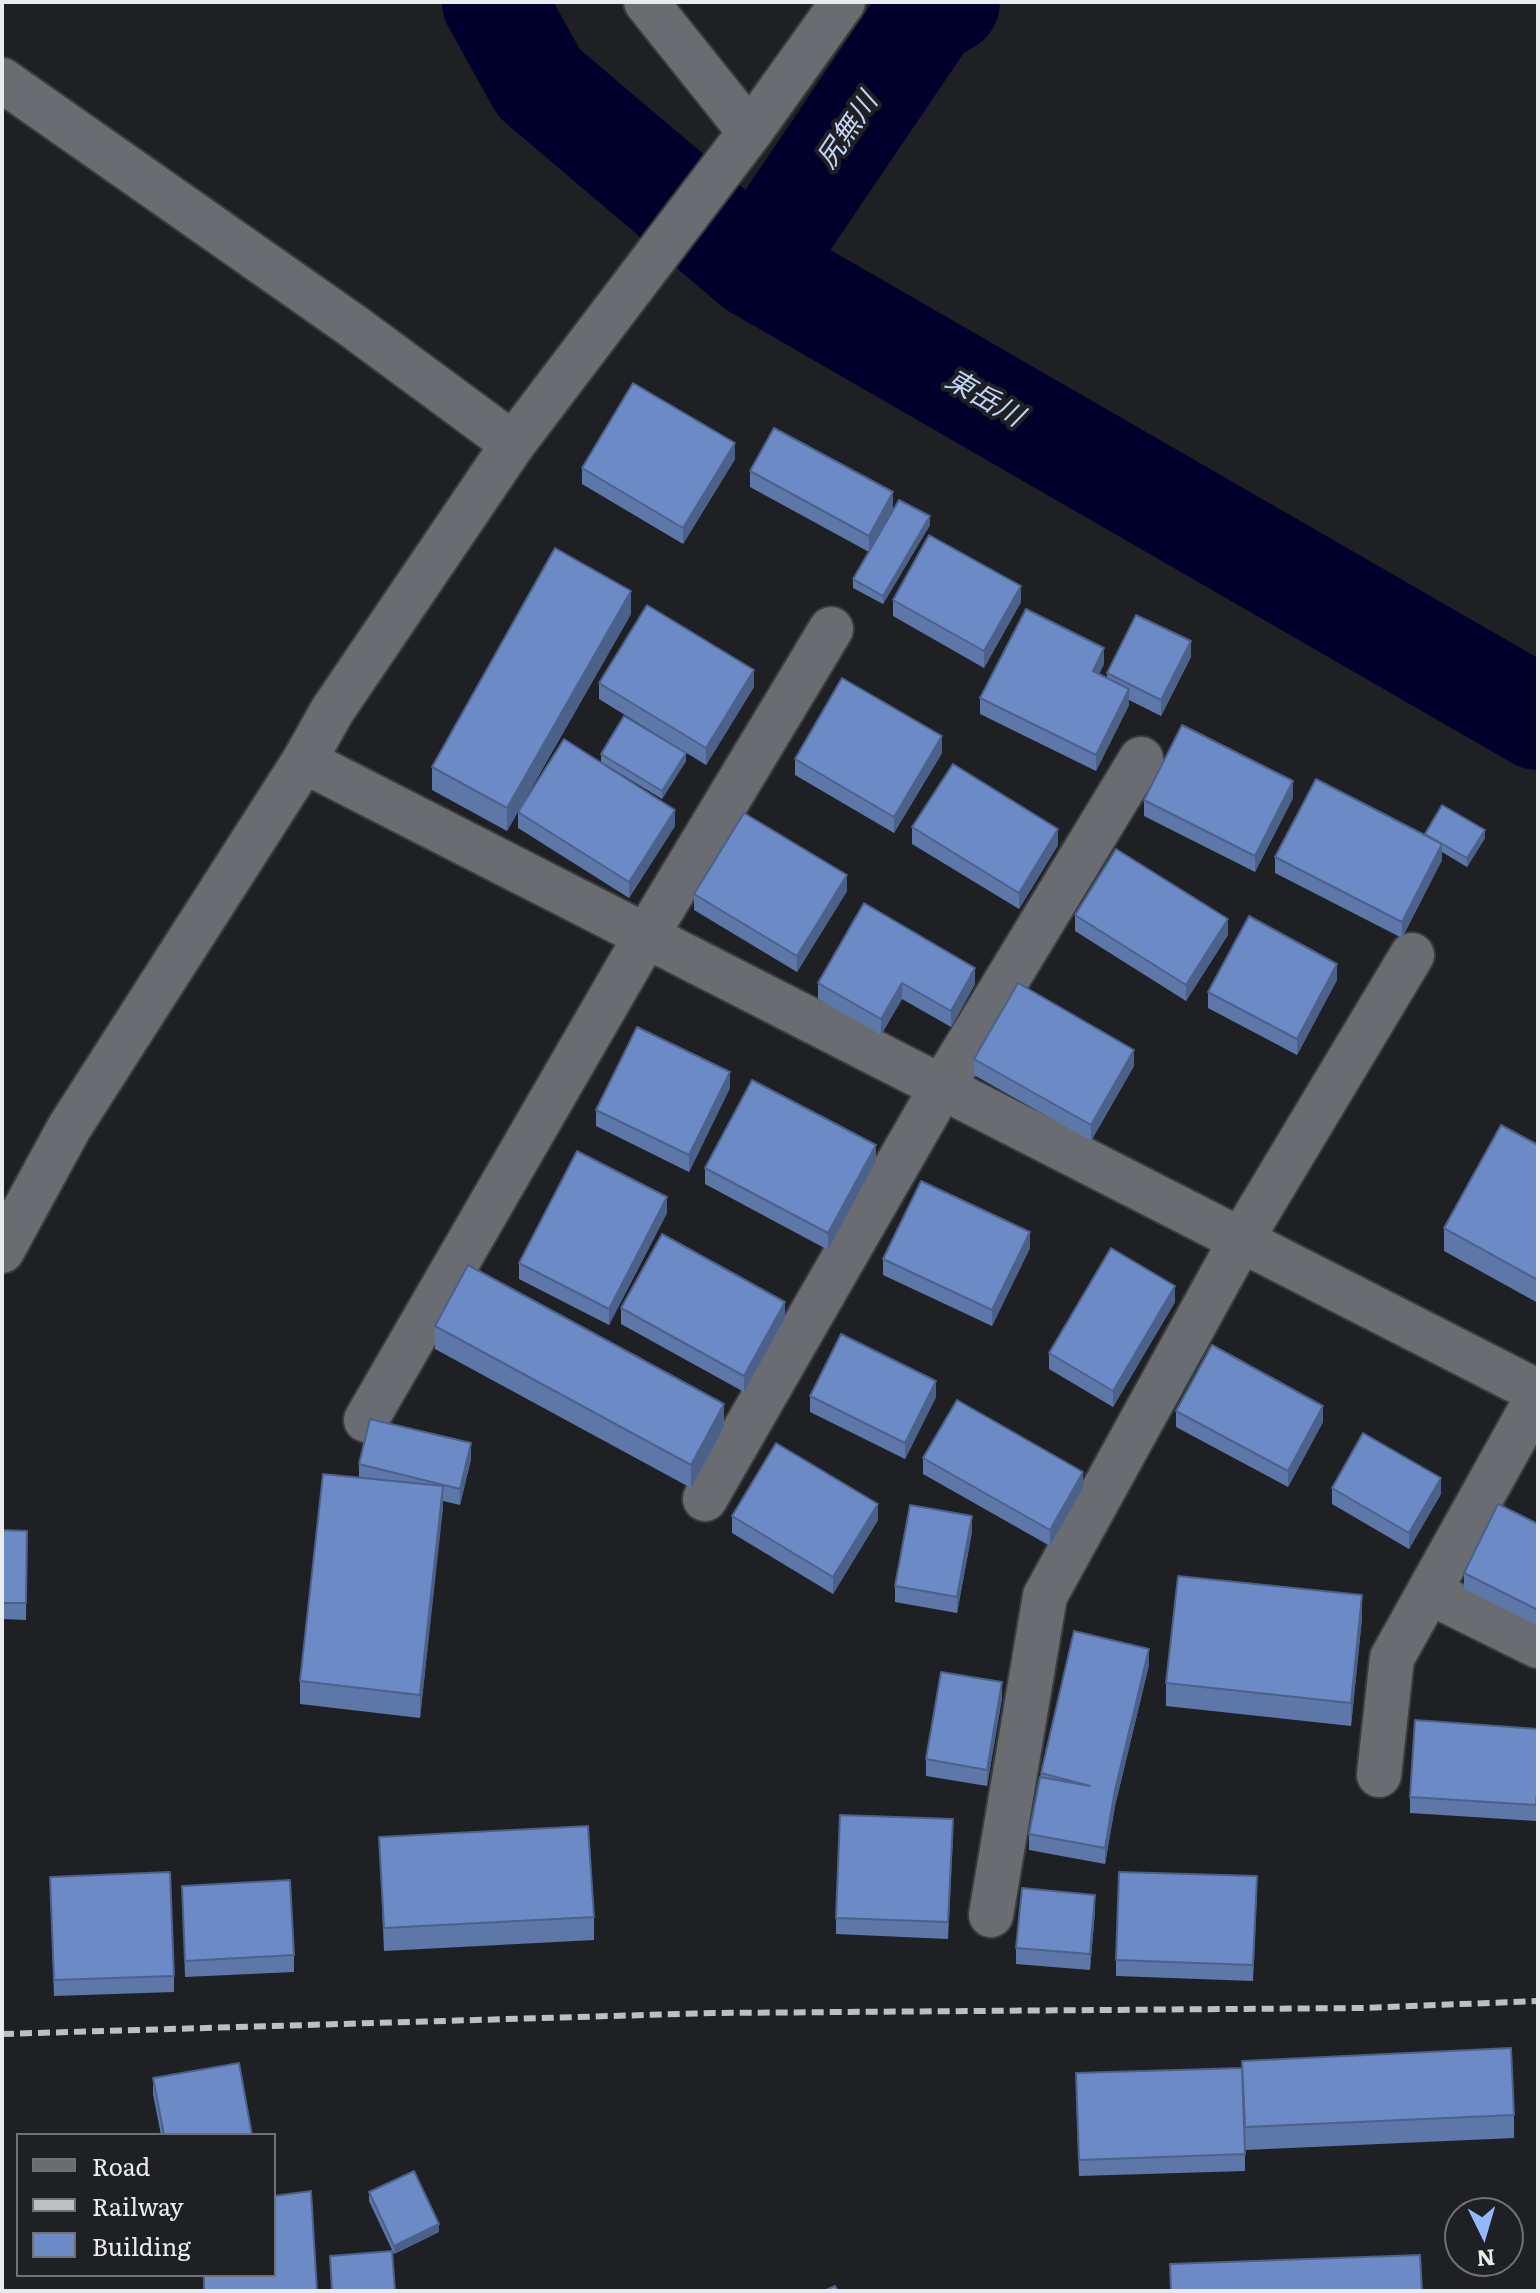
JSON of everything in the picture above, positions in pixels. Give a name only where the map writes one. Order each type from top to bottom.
[{"type":"street","points":[[646,2],[739,146]]},
{"type":"street","points":[[2,1251],[69,1128],[304,761],[332,711],[513,444],[739,146],[843,2]]},
{"type":"street","points":[[2,80],[353,326],[513,444]]},
{"type":"street","points":[[366,1420],[646,936],[831,629]]},
{"type":"street","points":[[705,1499],[942,1087],[1141,759]]},
{"type":"street","points":[[304,761],[1538,1394],[1392,1658],[1379,1775]]},
{"type":"street","points":[[991,1915],[1045,1596],[1241,1240],[1412,955]]},
{"type":"street","points":[[1429,1592],[1538,1646]]},
{"type":"building","points":[[633,383],[735,443],[683,528],[582,468]]},
{"type":"building","points":[[774,428],[893,492],[869,536],[750,471]]},
{"type":"building","points":[[899,500],[930,516],[883,596],[853,579]]},
{"type":"building","points":[[929,535],[1021,586],[984,651],[893,600]]},
{"type":"building","points":[[555,548],[631,591],[507,808],[432,767]]},
{"type":"building","points":[[647,605],[754,670],[706,748],[599,683]]},
{"type":"building","points":[[1026,609],[1104,648],[1093,671],[1129,689],[1096,755],[980,698]]},
{"type":"building","points":[[1136,615],[1191,641],[1161,700],[1107,673]]},
{"type":"building","points":[[842,678],[942,736],[894,817],[795,759]]},
{"type":"building","points":[[624,716],[686,753],[662,791],[601,754]]},
{"type":"building","points":[[1182,725],[1293,781],[1255,856],[1144,800]]},
{"type":"building","points":[[564,739],[675,810],[629,882],[518,812]]},
{"type":"building","points":[[953,764],[1058,829],[1019,893],[912,827]]},
{"type":"building","points":[[1316,779],[1442,844],[1402,922],[1275,857]]},
{"type":"building","points":[[1442,805],[1485,830],[1467,858],[1425,834]]},
{"type":"building","points":[[744,813],[847,875],[797,956],[694,894]]},
{"type":"building","points":[[1116,849],[1228,919],[1186,985],[1075,915]]},
{"type":"building","points":[[864,903],[975,968],[951,1011],[902,983],[881,1019],[818,983]]},
{"type":"building","points":[[1249,916],[1337,964],[1297,1039],[1208,992]]},
{"type":"building","points":[[1018,983],[1134,1050],[1091,1125],[974,1059]]},
{"type":"building","points":[[637,1027],[730,1072],[689,1155],[596,1110]]},
{"type":"building","points":[[752,1080],[876,1145],[828,1233],[705,1168]]},
{"type":"building","points":[[1501,1125],[1538,1145],[1538,1280],[1444,1228]]},
{"type":"building","points":[[577,1151],[667,1197],[609,1309],[519,1263]]},
{"type":"building","points":[[921,1181],[1030,1232],[992,1310],[883,1259]]},
{"type":"building","points":[[662,1234],[785,1302],[744,1376],[621,1308]]},
{"type":"building","points":[[1111,1248],[1175,1286],[1113,1391],[1049,1353]]},
{"type":"building","points":[[468,1265],[724,1404],[691,1465],[435,1326]]},
{"type":"building","points":[[841,1334],[936,1381],[905,1443],[810,1396]]},
{"type":"building","points":[[1212,1345],[1323,1406],[1288,1471],[1176,1411]]},
{"type":"building","points":[[957,1400],[1083,1472],[1050,1530],[923,1458]]},
{"type":"building","points":[[370,1419],[471,1443],[460,1489],[359,1464]]},
{"type":"building","points":[[1363,1433],[1441,1478],[1409,1533],[1332,1488]]},
{"type":"building","points":[[776,1443],[878,1504],[833,1577],[732,1516]]},
{"type":"building","points":[[323,1474],[443,1486],[420,1695],[300,1681]]},
{"type":"building","points":[[1498,1504],[1538,1524],[1538,1610],[1464,1573]]},
{"type":"building","points":[[910,1505],[972,1516],[957,1597],[895,1586]]},
{"type":"building","points":[[2,1530],[27,1531],[26,1603],[2,1603]]},
{"type":"building","points":[[1178,1576],[1362,1595],[1351,1703],[1166,1683]]},
{"type":"building","points":[[1074,1631],[1149,1649],[1115,1790],[1105,1848],[1029,1834],[1040,1777],[1090,1786],[1041,1773]]},
{"type":"building","points":[[941,1672],[1002,1682],[987,1770],[926,1759]]},
{"type":"building","points":[[1415,1720],[1538,1729],[1536,1805],[1410,1797]]},
{"type":"building","points":[[840,1815],[953,1819],[948,1922],[836,1918]]},
{"type":"building","points":[[588,1826],[594,1917],[384,1928],[379,1837]]},
{"type":"building","points":[[170,1872],[174,1976],[54,1980],[50,1877]]},
{"type":"building","points":[[1119,1872],[1257,1876],[1253,1965],[1116,1960]]},
{"type":"building","points":[[290,1880],[294,1955],[185,1961],[182,1886]]},
{"type":"building","points":[[1022,1888],[1095,1895],[1090,1954],[1016,1948]]},
{"type":"building","points":[[1511,2048],[1514,2115],[1245,2127],[1242,2061]]},
{"type":"building","points":[[239,2063],[252,2133],[164,2133],[153,2078]]},
{"type":"building","points":[[1242,2068],[1245,2154],[1079,2160],[1076,2073]]},
{"type":"building","points":[[414,2171],[439,2224],[394,2246],[369,2192]]},
{"type":"building","points":[[311,2191],[317,2291],[204,2291],[204,2277],[276,2277],[276,2196]]},
{"type":"building","points":[[392,2251],[395,2291],[332,2291],[330,2256]]},
{"type":"building","points":[[1420,2255],[1422,2291],[1171,2291],[1170,2264]]},
{"type":"waterway","name":"東岳川","points":[[494,2],[539,83],[756,267],[1538,718]]},
{"type":"waterway","name":"尻無川","points":[[756,267],[928,13],[948,2]]},
{"type":"railway","points":[[2,2034],[713,2013],[1362,2008],[1538,2001]]}]
